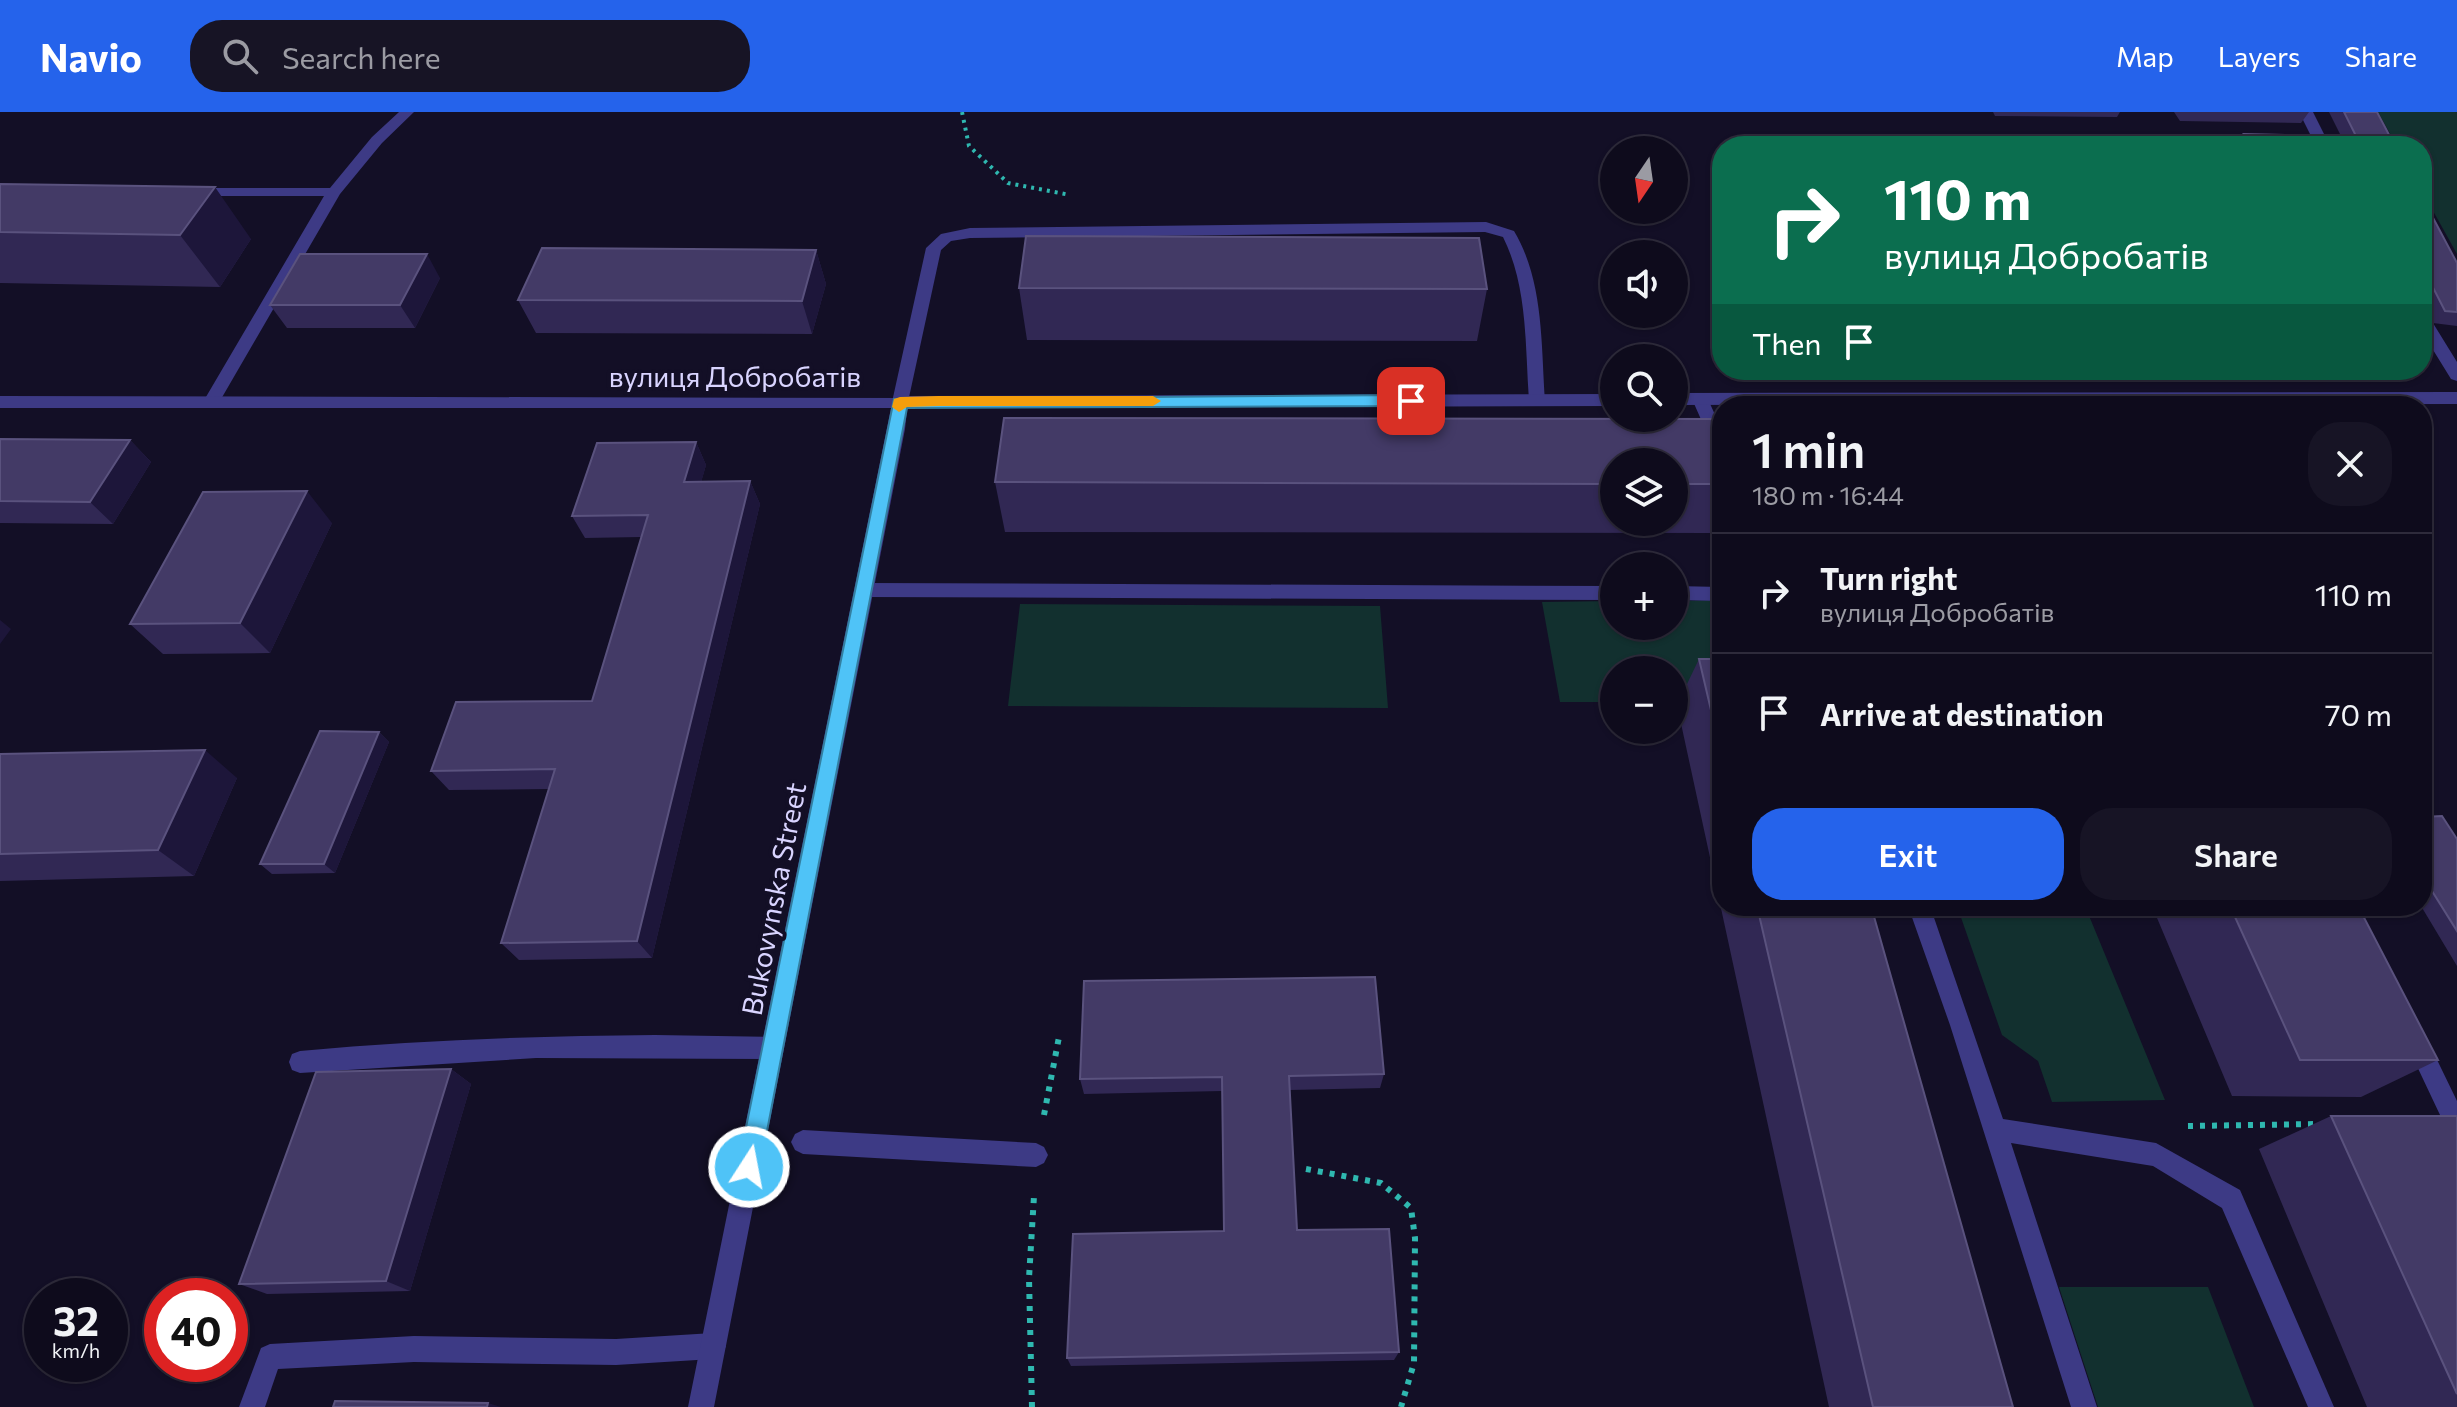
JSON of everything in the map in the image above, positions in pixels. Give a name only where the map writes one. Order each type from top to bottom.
[{"type":"street","points":[[211,402],[334,192],[377,140],[407,112]]},
{"type":"street","points":[[2306,112],[2318,136]]},
{"type":"street","points":[[175,192],[334,192]]},
{"type":"street","name":"Bukovynska Street","points":[[701,1407],[900,402],[934,248],[946,237],[970,233],[1486,227],[1509,234],[1519,250],[1527,294],[1537,401]]},
{"type":"street","points":[[2432,335],[2457,375]]},
{"type":"street","points":[[2432,398],[2457,398]]},
{"type":"street","points":[[1688,399],[1712,399]]},
{"type":"street","points":[[1700,399],[1712,426]]},
{"type":"street","name":"вулиця Добробатів","points":[[0,402],[1600,400]]},
{"type":"street","points":[[865,590],[1600,593]]},
{"type":"street","points":[[1688,593],[1712,594]]},
{"type":"street","points":[[1922,916],[2084,1407]]},
{"type":"street","points":[[2406,1021],[2457,1126]]},
{"type":"street","points":[[300,1062],[399,1052],[693,1046],[773,1048]]},
{"type":"street","points":[[1995,1129],[2156,1155],[2231,1199],[2321,1407]]},
{"type":"street","points":[[803,1142],[1036,1155]]},
{"type":"street","points":[[252,1407],[270,1357],[414,1349],[616,1352],[713,1346]]},
{"type":"path","points":[[962,112],[969,146],[1008,183],[1097,200],[1133,232]]},
{"type":"path","points":[[1032,1407],[1029,1278],[1036,1155],[1059,1037]]},
{"type":"path","points":[[2185,1126],[2328,1124]]},
{"type":"path","points":[[1306,1169],[1381,1183],[1411,1208],[1415,1238],[1414,1363],[1401,1407]]},
{"type":"green space","points":[[2378,112],[2457,112],[2457,254],[2432,209],[2432,136],[2391,136]]},
{"type":"green space","points":[[1712,600],[1712,701],[1688,701],[1688,656],[1600,656],[1600,702],[1560,702],[1542,602],[1600,601],[1600,640],[1688,640],[1688,601]]},
{"type":"green space","points":[[1020,604],[1380,606],[1388,708],[1008,706]]},
{"type":"green space","points":[[1960,916],[2089,916],[2165,1100],[2052,1102],[2038,1061],[2002,1035]]},
{"type":"green space","points":[[2059,1287],[2208,1287],[2254,1407],[2098,1407]]},
{"type":"building","points":[[2344,112],[2377,112],[2390,136],[2356,136]]},
{"type":"building","points":[[2244,134],[2286,136],[2245,136]]},
{"type":"building","points":[[0,184],[215,187],[180,235],[0,232]]},
{"type":"building","points":[[2432,216],[2457,263],[2457,312],[2445,311],[2432,286]]},
{"type":"building","points":[[1026,236],[1479,238],[1487,289],[1019,288]]},
{"type":"building","points":[[542,248],[816,250],[802,301],[518,300]]},
{"type":"building","points":[[300,254],[427,254],[400,305],[270,305]]},
{"type":"building","points":[[1004,418],[1600,419],[1600,432],[1688,432],[1688,419],[1712,419],[1712,484],[1688,484],[1688,448],[1600,448],[1600,484],[995,482]]},
{"type":"building","points":[[0,439],[130,440],[90,502],[0,501]]},
{"type":"building","points":[[696,442],[684,482],[750,481],[637,941],[501,943],[555,769],[431,771],[456,702],[592,701],[648,515],[572,516],[597,443]]},
{"type":"building","points":[[307,491],[240,623],[130,624],[203,492]]},
{"type":"building","points":[[1699,659],[1712,659],[1712,714]]},
{"type":"building","points":[[320,731],[379,732],[324,864],[260,864]]},
{"type":"building","points":[[205,750],[158,850],[0,854],[0,754]]},
{"type":"building","points":[[2432,816],[2442,816],[2457,839],[2457,931],[2432,891]]},
{"type":"building","points":[[1759,916],[1874,916],[2013,1407],[1873,1407]]},
{"type":"building","points":[[2235,916],[2363,916],[2438,1060],[2300,1060]]},
{"type":"building","points":[[1375,977],[1384,1074],[1289,1076],[1297,1230],[1389,1229],[1399,1352],[1067,1358],[1073,1234],[1224,1231],[1222,1077],[1080,1079],[1084,981]]},
{"type":"building","points":[[451,1069],[386,1281],[248,1284],[248,1278],[241,1278],[316,1072]]},
{"type":"building","points":[[2331,1116],[2457,1116],[2457,1394]]},
{"type":"building","points":[[335,1401],[488,1403],[487,1407],[333,1407]]},
{"type":"slow traffic","points":[[899,407],[900,402],[938,401],[1153,401]]},
{"type":"route","points":[[749,1167],[900,402],[1411,401]]}]
